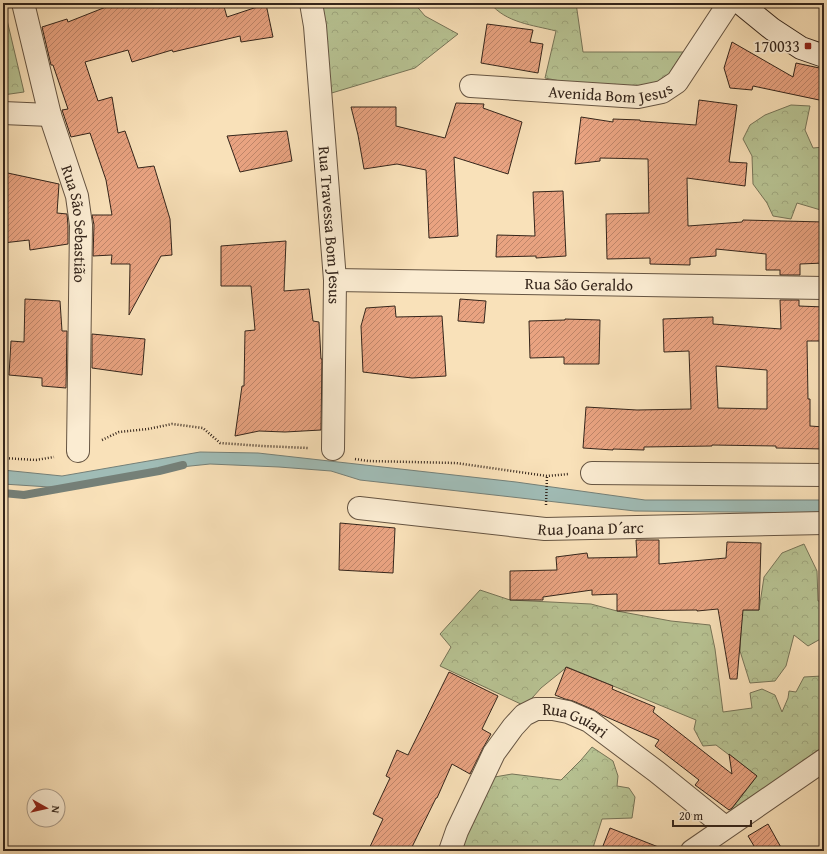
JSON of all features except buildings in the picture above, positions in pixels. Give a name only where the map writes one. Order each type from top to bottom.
[{"type":"street","name":"Rua São Sebastião","points":[[23,3],[50,115],[77,196],[81,225],[78,452]]},
{"type":"street","name":"Rua Travessa Bom Jesus","points":[[311,3],[315,26],[335,280],[333,449]]},
{"type":"street","name":"Avenida Bom Jesus","points":[[471,86],[638,97],[662,92],[677,82],[730,3]]},
{"type":"street","points":[[740,3],[772,29],[801,48],[824,56]]},
{"type":"street","points":[[3,113],[50,115]]},
{"type":"street","name":"Rua São Geraldo","points":[[335,280],[824,288]]},
{"type":"street","points":[[592,473],[824,475]]},
{"type":"street","name":"Rua Joana D´arc","points":[[360,508],[545,529],[824,523]]},
{"type":"street","name":"Rua Guiari","points":[[450,851],[457,831],[494,753],[524,715],[536,709],[553,709],[568,712],[589,721],[657,772],[725,827]]},
{"type":"street","points":[[692,851],[824,760]]},
{"type":"path","points":[[3,458],[36,460],[78,452],[119,432],[148,429],[172,424],[203,428],[220,443],[333,449],[352,458],[368,461],[456,463],[547,476],[592,473]]},
{"type":"green space","points":[[3,3],[24,92],[3,95]]},
{"type":"green space","points":[[305,3],[414,3],[425,16],[458,34],[415,68],[325,95]]},
{"type":"green space","points":[[490,3],[576,3],[583,52],[683,52],[666,79],[630,90],[545,78],[556,31],[529,25],[512,19],[496,10]]},
{"type":"green space","points":[[791,105],[810,106],[805,130],[813,148],[824,147],[824,211],[797,203],[791,219],[773,216],[767,203],[753,184],[752,156],[743,139],[750,125],[765,115]]},
{"type":"green space","points":[[804,544],[817,571],[818,601],[824,601],[824,637],[808,646],[794,635],[786,666],[775,681],[750,683],[740,651],[742,610],[759,610],[764,577],[782,553]]},
{"type":"green space","points":[[480,590],[510,600],[591,604],[617,611],[671,621],[710,625],[715,649],[723,712],[752,708],[750,693],[762,689],[775,695],[782,712],[788,698],[789,691],[796,692],[804,677],[822,676],[824,678],[824,749],[786,776],[730,811],[757,776],[716,745],[703,746],[694,729],[696,720],[567,667],[541,688],[525,706],[440,666],[451,647],[440,634]]},
{"type":"green space","points":[[592,747],[613,761],[618,776],[617,786],[629,788],[635,797],[632,818],[602,819],[592,851],[455,851],[483,779],[512,774],[561,780]]},
{"type":"water","points":[[200,452],[258,453],[516,482],[645,500],[824,500],[824,513],[635,511],[360,480],[331,471],[210,464],[152,470],[65,488],[3,484],[3,470],[62,476]]},
{"type":"waterway","points":[[3,493],[24,495],[159,471],[183,465]]},
{"type":"place","name":"170033","points":[[808,46]]}]
